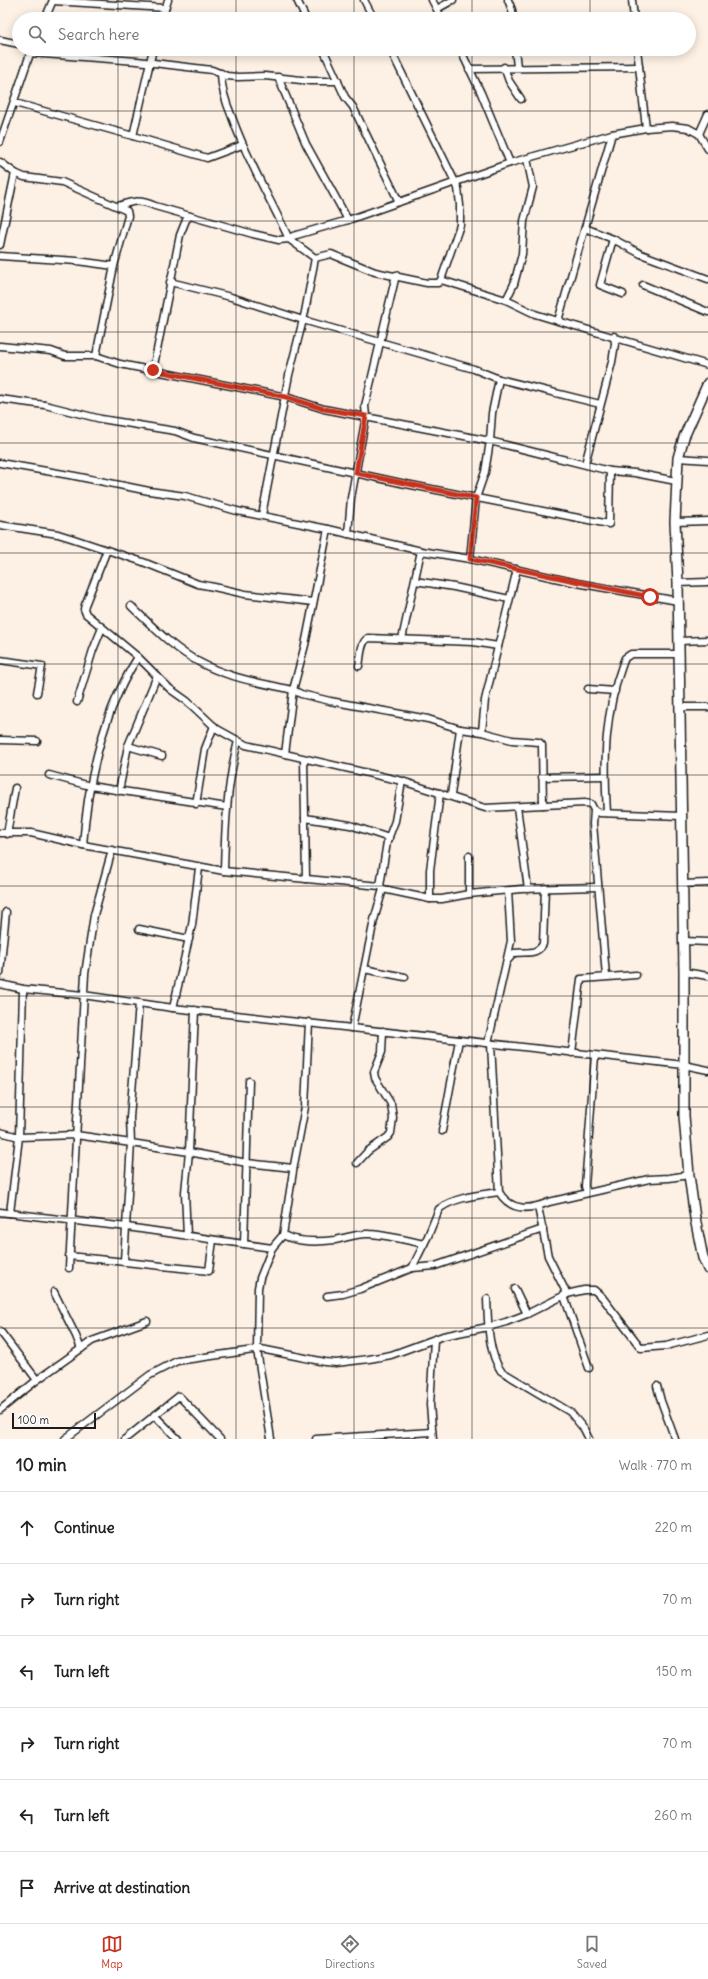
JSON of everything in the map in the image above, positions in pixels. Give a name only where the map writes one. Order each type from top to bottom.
[{"type":"street","points":[[164,12],[168,0]]},
{"type":"street","points":[[297,0],[303,12]]},
{"type":"street","points":[[364,0],[370,12]]},
{"type":"street","points":[[432,0],[438,12]]},
{"type":"street","points":[[437,9],[453,0]]},
{"type":"street","points":[[508,0],[512,12]]},
{"type":"street","points":[[632,0],[633,12]]},
{"type":"street","points":[[48,12],[53,1],[165,8]]},
{"type":"street","points":[[0,40],[12,43]]},
{"type":"street","points":[[0,142],[29,56]]},
{"type":"street","points":[[81,56],[212,70],[238,77],[278,77],[310,81],[338,81]]},
{"type":"street","points":[[133,136],[152,56]]},
{"type":"street","points":[[326,56],[345,97],[354,107],[399,202]]},
{"type":"street","points":[[393,56],[455,181],[460,205],[460,225],[441,280]]},
{"type":"street","points":[[463,56],[510,163]]},
{"type":"street","points":[[516,56],[517,67]]},
{"type":"street","points":[[638,56],[646,128]]},
{"type":"street","points":[[469,69],[517,67],[639,67]]},
{"type":"street","points":[[504,68],[521,99]]},
{"type":"street","points":[[221,73],[223,94],[252,168],[289,239],[315,258]]},
{"type":"street","points":[[278,77],[306,144],[348,220]]},
{"type":"street","points":[[14,103],[207,158],[242,144]]},
{"type":"street","points":[[699,134],[708,114]]},
{"type":"street","points":[[118,206],[132,200],[147,202],[155,206],[279,240],[289,239],[293,236],[348,220],[455,181],[510,163],[527,159],[551,150],[612,134],[646,128],[672,126],[688,128],[699,134],[708,149]]},
{"type":"street","points":[[558,321],[612,134]]},
{"type":"street","points":[[506,300],[514,284],[522,254],[524,221],[533,187],[527,159]]},
{"type":"street","points":[[0,162],[15,173],[62,182],[88,195],[118,206],[127,211],[128,216],[114,266],[96,356]]},
{"type":"street","points":[[0,245],[15,173]]},
{"type":"street","points":[[153,370],[180,235],[186,220],[190,216]]},
{"type":"street","points":[[585,228],[612,239],[641,254],[666,261],[708,278]]},
{"type":"street","points":[[612,239],[600,285],[623,294]]},
{"type":"street","points":[[315,258],[331,254],[375,272],[396,275],[427,283],[438,282],[441,280],[506,300],[535,314],[614,336],[708,365]]},
{"type":"street","points":[[0,256],[77,261],[114,266]]},
{"type":"street","points":[[262,516],[289,375],[303,320],[315,258]]},
{"type":"street","points":[[348,534],[356,473],[366,416],[364,406],[396,275]]},
{"type":"street","points":[[170,282],[231,297],[303,320],[474,369],[499,379],[600,404]]},
{"type":"street","points":[[643,285],[708,312]]},
{"type":"street","points":[[614,336],[616,344]]},
{"type":"street","points":[[585,464],[616,344],[620,338]]},
{"type":"street","points":[[0,346],[51,351],[65,356],[96,356],[120,364],[286,397],[324,409],[490,441],[610,471],[635,473],[676,481]]},
{"type":"street","points":[[470,559],[476,498],[485,472],[490,441],[492,412],[499,379]]},
{"type":"street","points":[[707,1265],[699,1241],[689,1174],[684,1116],[684,941],[678,583],[675,522],[678,458],[684,437],[708,383]]},
{"type":"street","points":[[0,399],[45,405],[101,419],[175,431],[194,438],[274,456],[609,524],[610,471]]},
{"type":"street","points":[[678,458],[708,460]]},
{"type":"street","points":[[0,463],[149,491],[185,496],[237,511],[328,529],[421,551],[470,559],[577,583],[678,601]]},
{"type":"street","points":[[675,522],[708,522]]},
{"type":"street","points":[[0,525],[58,534],[107,550],[198,584],[245,594],[313,602]]},
{"type":"street","points":[[285,754],[293,690],[328,529]]},
{"type":"street","points":[[107,550],[84,609],[86,614],[138,657],[157,676],[214,726],[238,741],[246,745],[402,781],[451,795],[479,806],[517,807],[585,803],[591,804],[594,810],[598,886],[606,976]]},
{"type":"street","points":[[402,639],[416,581],[421,551]]},
{"type":"street","points":[[482,732],[485,700],[508,599],[517,569]]},
{"type":"street","points":[[416,581],[454,587],[508,599]]},
{"type":"street","points":[[678,583],[708,582]]},
{"type":"street","points":[[131,606],[173,644],[200,663],[244,679],[293,690],[301,694],[330,701],[428,719],[460,729],[482,732],[512,740],[539,742],[542,745],[542,805]]},
{"type":"street","points":[[77,702],[93,650],[102,628]]},
{"type":"street","points":[[359,666],[364,640],[368,638],[498,646]]},
{"type":"street","points":[[678,641],[708,640]]},
{"type":"street","points":[[607,813],[605,776],[606,735],[615,691],[623,663],[628,655],[678,654]]},
{"type":"street","points":[[84,845],[90,786],[100,739],[108,716],[128,673],[138,657]]},
{"type":"street","points":[[0,660],[42,666],[37,693]]},
{"type":"street","points":[[119,791],[128,746],[157,676]]},
{"type":"street","points":[[588,689],[615,691]]},
{"type":"street","points":[[679,707],[708,707]]},
{"type":"street","points":[[196,804],[205,749],[214,726]]},
{"type":"street","points":[[451,795],[460,729]]},
{"type":"street","points":[[0,740],[37,741]]},
{"type":"street","points":[[224,871],[230,776],[238,741]]},
{"type":"street","points":[[128,746],[162,756]]},
{"type":"street","points":[[304,759],[306,879]]},
{"type":"street","points":[[49,775],[90,786],[196,804],[227,807]]},
{"type":"street","points":[[542,777],[605,776]]},
{"type":"street","points":[[352,1028],[382,888],[389,838],[395,821],[402,781]]},
{"type":"street","points":[[7,834],[15,788]]},
{"type":"street","points":[[430,899],[430,870],[440,793]]},
{"type":"street","points":[[517,807],[528,889]]},
{"type":"street","points":[[594,810],[599,813],[682,816]]},
{"type":"street","points":[[305,818],[350,825],[389,838]]},
{"type":"street","points":[[0,833],[32,833],[198,868],[382,888],[430,899],[456,898],[470,894],[528,889],[598,886]]},
{"type":"street","points":[[69,1268],[83,995],[94,914],[112,850]]},
{"type":"street","points":[[469,856],[470,894]]},
{"type":"street","points":[[173,1008],[189,939],[198,868]]},
{"type":"street","points":[[682,884],[708,883]]},
{"type":"street","points":[[507,961],[514,953],[533,953],[540,949],[543,944],[545,888]]},
{"type":"street","points":[[508,891],[511,941],[489,1044],[499,1192],[504,1200],[512,1206],[524,1209],[538,1207],[549,1202],[649,1178],[669,1178],[689,1174]]},
{"type":"street","points":[[0,972],[6,912]]},
{"type":"street","points":[[139,929],[189,939]]},
{"type":"street","points":[[684,941],[708,942]]},
{"type":"street","points":[[364,969],[405,977]]},
{"type":"street","points":[[684,972],[708,976]]},
{"type":"street","points":[[572,1053],[581,979],[636,974]]},
{"type":"street","points":[[0,984],[23,989],[83,995],[173,1008],[310,1022],[489,1044],[684,1065],[708,1070]]},
{"type":"street","points":[[10,1213],[19,1137],[23,989]]},
{"type":"street","points":[[124,1261],[131,1142],[130,1118],[139,1003]]},
{"type":"street","points":[[187,1236],[185,1192],[189,1152],[195,1010]]},
{"type":"street","points":[[271,1439],[257,1350],[258,1288],[260,1278],[272,1248],[283,1235],[293,1168],[306,1107],[310,1022]]},
{"type":"street","points":[[357,1163],[368,1151],[391,1133],[393,1118],[391,1104],[375,1078],[374,1072],[382,1052],[384,1031]]},
{"type":"street","points":[[442,1131],[459,1040]]},
{"type":"street","points":[[586,1193],[585,1186],[595,1056]]},
{"type":"street","points":[[244,1244],[249,1081]]},
{"type":"street","points":[[0,1132],[19,1137],[76,1135],[131,1142],[247,1163],[293,1168]]},
{"type":"street","points":[[412,1268],[437,1213],[442,1206],[474,1196],[499,1192]]},
{"type":"street","points":[[538,1207],[548,1256],[565,1295],[589,1368]]},
{"type":"street","points":[[0,1212],[127,1227],[272,1248]]},
{"type":"street","points":[[327,1296],[343,1294],[360,1289],[412,1268],[435,1266],[543,1229]]},
{"type":"street","points":[[283,1235],[306,1241],[336,1240],[352,1235],[368,1234],[424,1244]]},
{"type":"street","points":[[70,1256],[209,1271],[213,1240]]},
{"type":"street","points":[[515,1289],[527,1314]]},
{"type":"street","points":[[65,1439],[162,1367],[177,1362],[257,1350],[268,1350],[336,1363],[391,1355],[444,1336],[488,1328],[527,1314],[565,1295],[590,1290],[597,1292],[641,1348],[666,1346],[708,1335]]},
{"type":"street","points":[[54,1292],[81,1349]]},
{"type":"street","points":[[487,1299],[488,1328],[495,1358],[501,1372],[570,1412],[578,1420],[589,1439]]},
{"type":"street","points":[[0,1410],[37,1380],[102,1336],[147,1321]]},
{"type":"street","points":[[0,1331],[2,1339],[37,1380]]},
{"type":"street","points":[[433,1439],[430,1405],[434,1340]]},
{"type":"street","points":[[657,1386],[675,1439]]},
{"type":"street","points":[[125,1439],[179,1396],[220,1439]]},
{"type":"street","points":[[154,1415],[178,1439]]},
{"type":"street","points":[[316,1439],[432,1432]]},
{"type":"route","points":[[153,370],[243,390],[286,397],[324,409],[366,416],[356,473],[476,498],[470,559],[650,597]]}]
